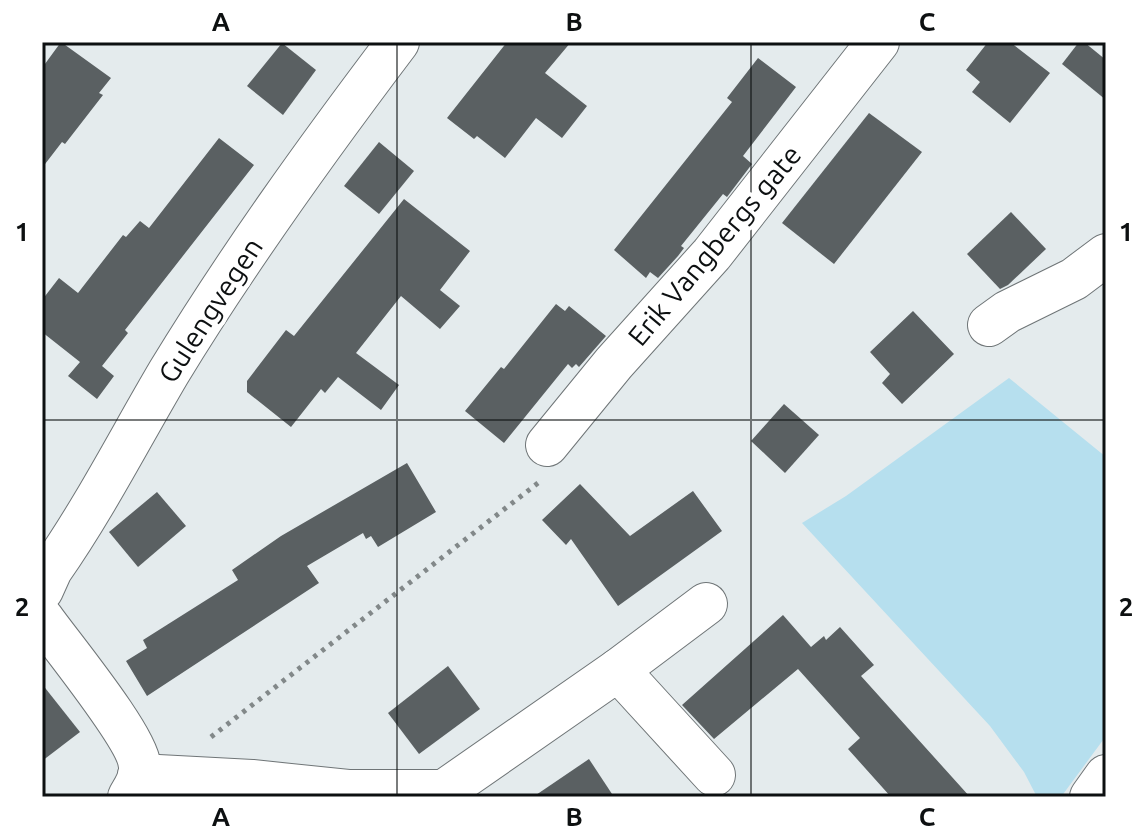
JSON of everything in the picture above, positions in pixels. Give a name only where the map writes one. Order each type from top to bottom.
[{"type":"street","name":"Gulengvegen","points":[[42,590],[169,372],[232,273],[293,182],[398,42]]},
{"type":"street","name":"Erik Vangbergs gate","points":[[548,460],[614,363],[712,254],[878,42]]},
{"type":"street","points":[[989,325],[1007,312],[1074,279],[1106,255]]},
{"type":"street","points":[[42,618],[126,733],[138,757],[134,786],[183,777],[348,791],[444,791],[618,670],[706,604]]},
{"type":"street","points":[[618,670],[714,775]]},
{"type":"street","points":[[1091,797],[1106,776]]},
{"type":"path","points":[[183,777],[209,739],[548,460]]},
{"type":"shaded area","points":[[1009,378],[1106,457],[1106,736],[1061,797],[1037,797],[1024,772],[990,726],[802,523],[846,496]]},
{"type":"building","points":[[61,42],[111,78],[99,93],[103,95],[42,168],[42,68]]},
{"type":"building","points":[[507,42],[571,42],[545,73],[587,106],[562,138],[536,118],[505,158],[447,118]]},
{"type":"building","points":[[988,42],[1010,42],[1050,73],[1010,123],[972,92],[980,82],[966,70]]},
{"type":"building","points":[[1079,42],[1084,42],[1106,60],[1106,100],[1062,64]]},
{"type":"building","points":[[282,43],[316,70],[283,115],[247,86]]},
{"type":"building","points":[[758,58],[796,87],[743,156],[752,164],[727,197],[723,194],[658,278],[650,272],[646,278],[614,250],[732,102],[727,98]]},
{"type":"building","points":[[869,113],[922,152],[834,264],[782,223]]},
{"type":"building","points":[[219,138],[254,165],[125,330],[128,333],[102,366],[114,376],[97,399],[68,376],[80,362],[42,332],[42,300],[59,278],[78,293],[123,235],[126,237],[140,221],[149,228]]},
{"type":"building","points":[[379,142],[414,171],[379,214],[344,186]]},
{"type":"building","points":[[404,199],[470,251],[440,290],[460,306],[440,329],[401,296],[356,353],[399,385],[381,410],[338,377],[325,393],[321,389],[291,427],[247,392],[247,381],[286,330],[294,336]]},
{"type":"building","points":[[1011,212],[1046,249],[1000,289],[967,254]]},
{"type":"building","points":[[556,304],[565,311],[569,306],[606,336],[579,367],[576,364],[572,368],[568,364],[504,443],[465,411],[501,367],[504,369]]},
{"type":"building","points":[[913,311],[954,354],[902,404],[882,383],[890,374],[870,352]]},
{"type":"building","points":[[784,404],[819,435],[785,473],[751,441]]},
{"type":"building","points":[[407,463],[436,512],[378,547],[371,536],[366,539],[363,533],[307,566],[319,583],[147,696],[126,661],[147,648],[143,640],[238,580],[232,570],[281,536]]},
{"type":"building","points":[[580,484],[630,536],[693,491],[722,531],[618,606],[571,539],[566,545],[542,520]]},
{"type":"building","points":[[157,492],[186,526],[138,567],[109,532]]},
{"type":"building","points":[[783,615],[811,647],[824,636],[826,640],[840,627],[874,665],[861,676],[970,797],[891,797],[848,749],[860,738],[798,669],[714,739],[682,705]]},
{"type":"building","points":[[448,666],[480,709],[419,754],[388,713]]},
{"type":"building","points":[[42,684],[80,732],[42,761]]},
{"type":"building","points":[[589,759],[614,797],[533,797]]}]
